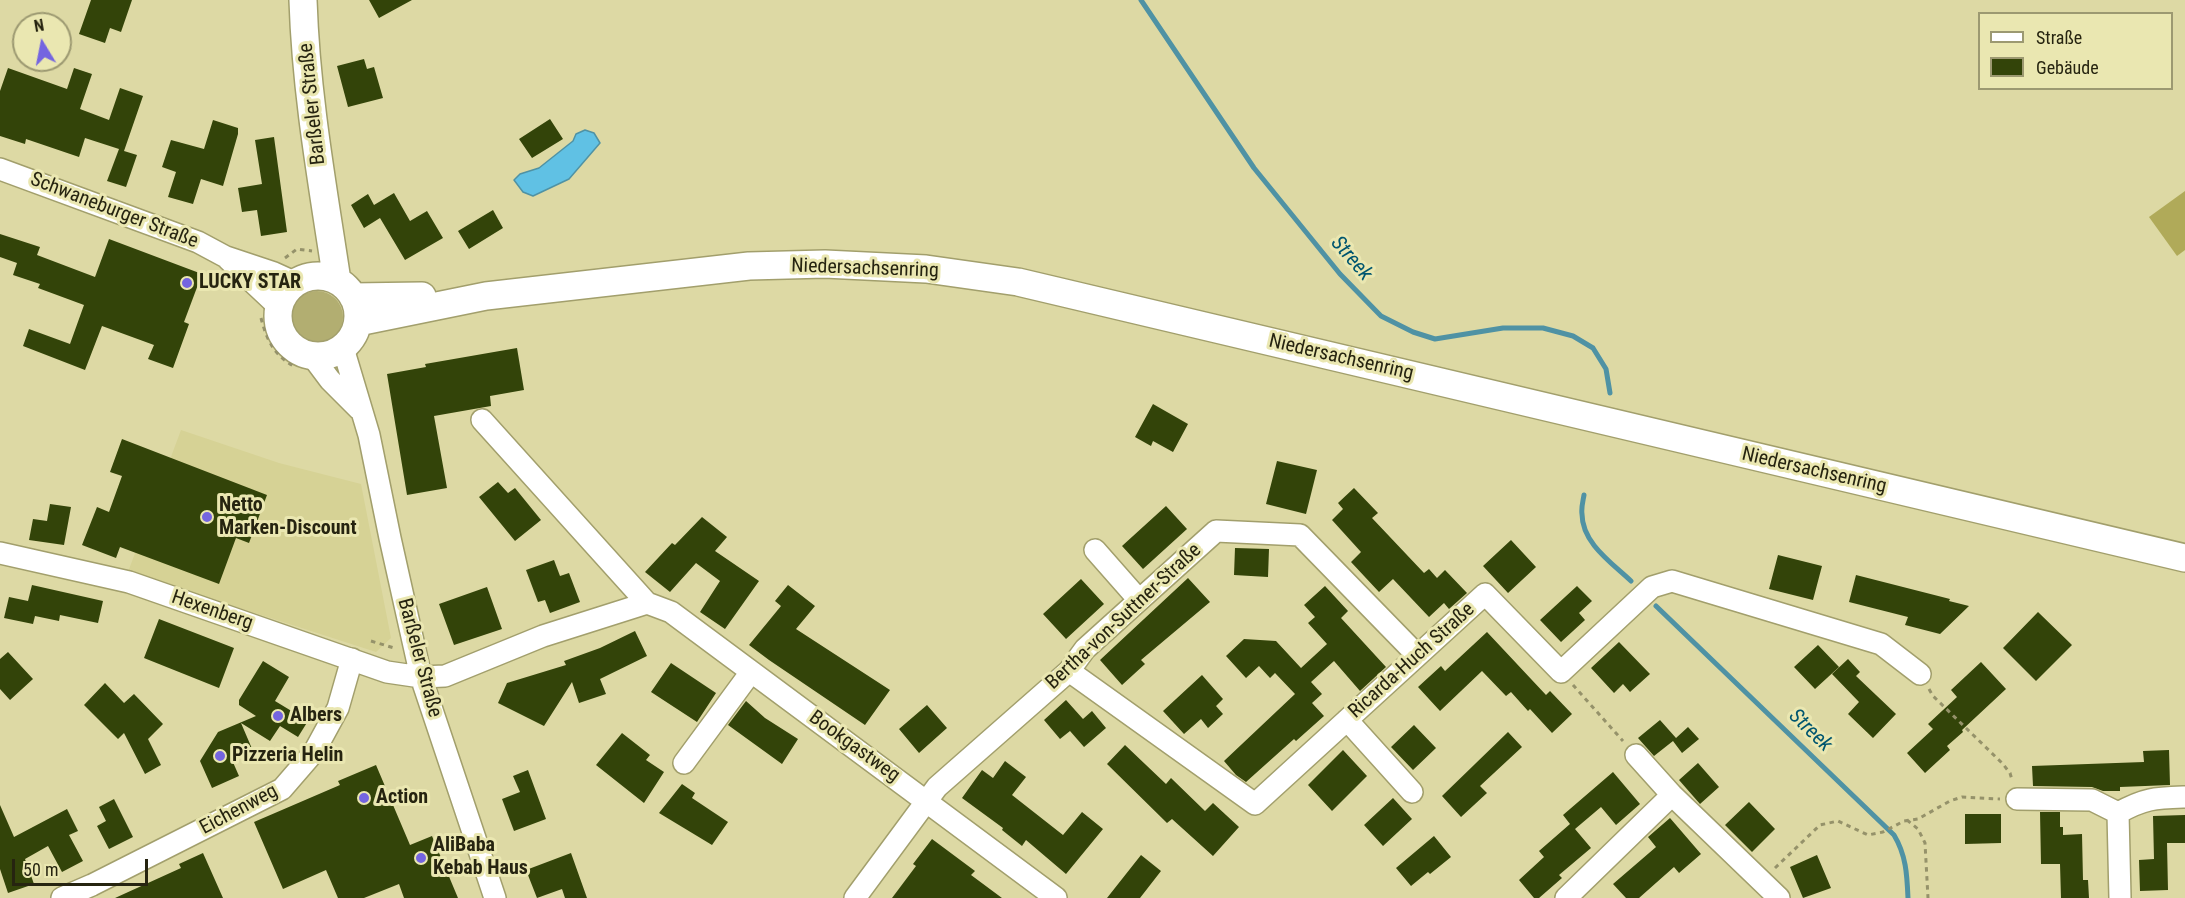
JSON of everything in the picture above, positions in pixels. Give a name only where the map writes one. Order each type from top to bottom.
[{"type":"main road","name":"Barßeler Straße","points":[[303,0],[309,83],[324,208],[349,300]]},
{"type":"main road","name":"Barßeler Straße","points":[[299,271],[324,208]]},
{"type":"main road","name":"Niedersachsenring","points":[[349,300],[486,296],[749,266],[825,264],[926,269],[1018,282],[2185,558]]},
{"type":"main road","points":[[299,271],[324,277],[349,300],[355,332],[343,348],[308,363],[281,333],[271,300],[282,298],[299,271]]},
{"type":"street","name":"Schwaneburger Straße","points":[[0,169],[198,242],[226,256],[299,271]]},
{"type":"street","name":"Schwaneburger Straße","points":[[226,256],[271,300]]},
{"type":"street","name":"Barßeler Straße","points":[[343,348],[369,435],[421,677],[495,898]]},
{"type":"street","name":"Barßeler Straße","points":[[308,363],[330,380],[362,412]]},
{"type":"street","name":"Bookgastweg","points":[[482,420],[647,603],[671,612],[1056,898]]},
{"type":"street","name":"Bertha-von-Suttner-Straße","points":[[855,898],[937,787],[1070,671],[1085,649],[1216,531],[1300,535],[1417,655]]},
{"type":"street","points":[[1095,550],[1139,600]]},
{"type":"street","name":"Hexenberg","points":[[0,553],[129,582],[387,672],[421,677]]},
{"type":"street","points":[[1561,672],[1652,587],[1672,581],[1881,644],[1920,674]]},
{"type":"street","name":"Ricarda-Huch Straße","points":[[1070,671],[1255,804],[1485,594],[1561,672]]},
{"type":"street","points":[[421,677],[445,676],[543,636],[647,603]]},
{"type":"street","name":"Eichenweg","points":[[62,898],[282,789],[314,752],[338,708],[352,659]]},
{"type":"street","points":[[684,763],[751,672]]},
{"type":"street","points":[[1347,720],[1413,792]]},
{"type":"street","points":[[1636,755],[1672,795],[1779,898]]},
{"type":"street","points":[[1566,898],[1672,795]]},
{"type":"street","points":[[2118,813],[2151,798],[2185,797]]},
{"type":"street","points":[[2017,799],[2092,800],[2118,813]]},
{"type":"street","points":[[2118,813],[2120,898]]},
{"type":"path","points":[[297,249],[299,271],[282,259],[297,249]]},
{"type":"path","points":[[271,300],[257,302],[271,347],[284,361],[308,363]]},
{"type":"path","points":[[1561,672],[1636,755]]},
{"type":"path","points":[[1762,880],[1820,825],[1838,821],[1868,835],[1883,832],[1907,820],[1918,819],[1962,797],[2017,799],[2010,773],[1934,696],[1920,674]]},
{"type":"path","points":[[1907,820],[1918,829],[1925,843],[1928,898]]},
{"type":"shaded area","points":[[2185,191],[2185,250],[2177,256],[2149,217]]},
{"type":"shaded area","points":[[317,291],[331,295],[339,303],[343,317],[339,331],[331,339],[317,343],[303,339],[295,331],[291,317],[295,303],[303,295]]},
{"type":"shaded area","points":[[181,430],[279,463],[361,484],[391,638],[376,652],[128,572]]},
{"type":"water","points":[[585,130],[594,133],[600,143],[569,179],[533,196],[523,192],[514,180],[520,174],[539,168],[573,141],[576,134]]},
{"type":"building","points":[[91,0],[132,0],[121,32],[110,28],[105,43],[79,34]]},
{"type":"building","points":[[369,0],[412,0],[379,18]]},
{"type":"building","points":[[364,59],[367,69],[374,67],[383,98],[348,107],[337,66]]},
{"type":"building","points":[[8,68],[12,69],[12,72],[19,72],[67,89],[74,68],[92,74],[80,109],[109,120],[120,88],[143,96],[124,151],[137,155],[126,187],[107,181],[119,149],[85,138],[79,157],[26,139],[25,144],[0,136],[0,91]]},
{"type":"building","points":[[550,119],[563,139],[532,158],[519,139]]},
{"type":"building","points":[[213,120],[238,128],[223,186],[201,179],[193,204],[168,197],[176,172],[162,167],[171,140],[204,149]]},
{"type":"building","points":[[274,137],[287,232],[261,236],[257,210],[242,212],[238,188],[262,184],[255,140]]},
{"type":"building","points":[[394,193],[410,221],[427,211],[443,238],[405,260],[380,218],[364,228],[351,205],[368,194],[374,205]]},
{"type":"building","points":[[493,210],[503,228],[469,249],[458,231]]},
{"type":"building","points":[[0,234],[40,247],[37,255],[95,277],[109,239],[202,274],[184,322],[189,324],[173,368],[148,359],[154,345],[102,326],[85,370],[23,346],[29,329],[70,344],[84,305],[38,288],[40,284],[13,275],[17,263],[0,257]]},
{"type":"building","points":[[517,348],[524,390],[490,396],[491,406],[434,416],[447,488],[407,495],[387,374],[426,367],[425,364]]},
{"type":"building","points":[[1153,404],[1188,424],[1173,452],[1153,441],[1151,446],[1135,437]]},
{"type":"building","name":"Netto Marken-Discount","points":[[122,439],[267,495],[249,543],[236,538],[219,584],[120,547],[116,558],[82,545],[97,507],[109,512],[122,476],[110,472]]},
{"type":"building","points":[[1277,461],[1317,470],[1306,514],[1266,504]]},
{"type":"building","points":[[498,482],[508,493],[515,488],[541,520],[515,541],[479,497]]},
{"type":"building","points":[[1354,488],[1378,513],[1372,518],[1424,573],[1429,569],[1437,578],[1445,570],[1467,593],[1449,609],[1444,603],[1429,617],[1393,579],[1379,592],[1351,562],[1361,552],[1332,520],[1343,509],[1338,503]]},
{"type":"building","points":[[50,504],[71,507],[64,545],[29,540],[33,519],[47,521]]},
{"type":"building","points":[[1166,506],[1187,529],[1143,569],[1122,546]]},
{"type":"building","points":[[702,517],[727,537],[715,551],[759,581],[725,629],[700,612],[720,581],[696,563],[670,592],[645,572],[672,543],[675,545]]},
{"type":"building","points":[[1511,540],[1536,567],[1508,593],[1483,566]]},
{"type":"building","points":[[1235,548],[1269,549],[1268,577],[1234,575]]},
{"type":"building","points":[[1778,555],[1822,566],[1813,600],[1769,589]]},
{"type":"building","points":[[554,560],[560,576],[569,573],[580,602],[550,613],[545,600],[538,602],[526,570]]},
{"type":"building","points":[[1856,575],[1969,606],[1940,634],[1905,625],[1908,617],[1849,602]]},
{"type":"building","points":[[1188,578],[1210,602],[1141,660],[1145,664],[1122,685],[1100,660]]},
{"type":"building","points":[[1081,579],[1104,604],[1066,639],[1043,614]]},
{"type":"building","points":[[32,585],[103,601],[98,623],[60,615],[59,621],[35,616],[33,624],[4,618],[9,597],[28,601]]},
{"type":"building","points":[[788,585],[815,606],[796,629],[890,690],[865,725],[749,645],[781,606],[775,601]]},
{"type":"building","points":[[1325,586],[1348,611],[1341,618],[1386,667],[1360,691],[1334,661],[1311,682],[1322,694],[1312,703],[1324,716],[1296,741],[1294,739],[1246,782],[1236,775],[1224,761],[1295,694],[1275,673],[1270,678],[1259,666],[1246,678],[1226,656],[1244,639],[1276,641],[1301,668],[1327,644],[1308,623],[1315,617],[1304,605]]},
{"type":"building","points":[[1577,586],[1592,601],[1579,613],[1585,620],[1561,642],[1540,620]]},
{"type":"building","points":[[487,587],[502,629],[454,645],[439,604]]},
{"type":"building","points":[[2038,612],[2072,645],[2036,681],[2003,648]]},
{"type":"building","points":[[159,619],[234,648],[219,688],[144,658]]},
{"type":"building","points":[[635,631],[647,656],[600,679],[606,694],[579,703],[572,682],[544,726],[498,703],[507,683],[566,665],[564,661],[600,648]]},
{"type":"building","points":[[1487,632],[1546,695],[1550,691],[1572,714],[1552,733],[1511,692],[1506,696],[1482,671],[1440,711],[1418,687],[1441,666],[1445,671]]},
{"type":"building","points":[[1619,642],[1650,674],[1630,692],[1623,684],[1614,693],[1591,668]]},
{"type":"building","points":[[1818,645],[1839,667],[1815,689],[1794,667]]},
{"type":"building","points":[[8,652],[33,679],[10,700],[0,689],[0,659]]},
{"type":"building","points":[[1848,659],[1860,672],[1856,676],[1896,714],[1873,738],[1848,714],[1859,702],[1832,674]]},
{"type":"building","points":[[263,661],[289,677],[275,701],[308,721],[298,737],[280,726],[270,741],[241,723],[253,751],[232,760],[239,776],[212,788],[200,761],[218,732],[256,716],[239,705],[239,700]]},
{"type":"building","points":[[1981,662],[2006,689],[1962,730],[1963,732],[1947,746],[1950,750],[1925,773],[1907,753],[1933,729],[1928,724],[1957,697],[1951,690]]},
{"type":"building","points":[[671,663],[716,693],[697,722],[651,692]]},
{"type":"building","points":[[1202,675],[1223,699],[1216,706],[1223,714],[1208,728],[1201,719],[1184,734],[1163,711]]},
{"type":"building","points":[[105,683],[124,703],[134,694],[163,724],[148,739],[161,765],[145,774],[124,733],[118,739],[84,705]]},
{"type":"building","points":[[1066,700],[1083,719],[1092,711],[1106,728],[1084,747],[1070,731],[1060,739],[1044,720]]},
{"type":"building","points":[[746,701],[765,718],[798,739],[782,764],[728,725]]},
{"type":"building","points":[[927,705],[947,728],[919,753],[899,729]]},
{"type":"building","points":[[1660,720],[1676,738],[1688,727],[1699,739],[1682,753],[1673,741],[1654,756],[1638,738]]},
{"type":"building","points":[[1414,725],[1436,748],[1413,770],[1391,747]]},
{"type":"building","points":[[1508,732],[1522,747],[1480,786],[1487,793],[1461,817],[1442,796]]},
{"type":"building","points":[[622,733],[650,755],[646,760],[664,772],[644,803],[596,765]]},
{"type":"building","points":[[1125,745],[1166,784],[1171,778],[1205,811],[1213,803],[1239,827],[1213,856],[1172,819],[1167,823],[1107,764]]},
{"type":"building","points":[[1343,750],[1367,776],[1332,811],[1308,785]]},
{"type":"building","points":[[2169,750],[2170,785],[2120,787],[2120,791],[2103,791],[2092,787],[2033,786],[2032,766],[2144,762],[2143,751]]},
{"type":"building","points":[[1005,761],[1026,777],[1012,795],[1063,835],[1082,812],[1103,829],[1066,874],[1026,840],[1022,846],[1002,830],[1003,828],[962,798],[982,770],[993,778]]},
{"type":"building","points":[[1698,763],[1719,787],[1700,804],[1679,780]]},
{"type":"building","points":[[376,765],[410,845],[432,836],[458,898],[404,898],[399,884],[364,898],[338,898],[326,870],[283,889],[254,822],[340,785],[338,781]]},
{"type":"building","points":[[528,770],[546,819],[514,831],[502,799],[520,792],[513,776]]},
{"type":"building","points":[[1613,772],[1640,804],[1616,825],[1601,807],[1575,829],[1591,848],[1559,875],[1562,878],[1539,898],[1534,898],[1519,880],[1544,857],[1539,851],[1570,824],[1563,815]]},
{"type":"building","points":[[682,784],[695,793],[692,798],[728,822],[712,845],[659,813]]},
{"type":"building","points":[[1393,798],[1412,819],[1383,846],[1364,825]]},
{"type":"building","points":[[114,799],[133,837],[109,849],[97,826],[106,821],[99,807]]},
{"type":"building","points":[[1749,802],[1775,829],[1752,852],[1725,825]]},
{"type":"building","points":[[0,805],[14,837],[67,809],[78,831],[69,835],[83,861],[62,872],[48,846],[25,859],[34,884],[8,893],[0,869]]},
{"type":"building","points":[[2040,812],[2060,812],[2060,827],[2063,827],[2063,835],[2082,834],[2083,880],[2088,880],[2089,898],[2061,898],[2060,864],[2041,864]]},
{"type":"building","points":[[1965,814],[2001,814],[2001,843],[1965,844]]},
{"type":"building","points":[[2185,815],[2185,843],[2167,843],[2168,890],[2140,891],[2139,860],[2154,859],[2153,816]]},
{"type":"building","points":[[1670,818],[1701,854],[1679,873],[1674,867],[1639,898],[1626,898],[1613,884],[1656,847],[1648,837]]},
{"type":"building","points":[[1434,836],[1451,857],[1411,886],[1396,868]]},
{"type":"building","points":[[932,839],[975,871],[971,875],[1002,898],[892,898],[916,866],[913,864]]},
{"type":"building","points":[[203,853],[223,898],[115,898],[181,868],[179,864]]},
{"type":"building","points":[[571,853],[587,898],[565,898],[562,889],[537,898],[526,870]]},
{"type":"building","points":[[1141,855],[1161,871],[1140,898],[1107,898]]},
{"type":"building","points":[[1817,855],[1831,888],[1803,898],[1790,867]]},
{"type":"waterway","name":"Streek","points":[[1141,0],[1254,168],[1340,274],[1381,316],[1413,332],[1435,339],[1503,328],[1543,328],[1573,336],[1593,348],[1606,369],[1610,393]]},
{"type":"waterway","name":"Streek","points":[[1584,495],[1582,512],[1587,534],[1599,552],[1631,581]]},
{"type":"waterway","name":"Streek","points":[[1656,606],[1894,835],[1903,857],[1908,898]]},
{"type":"place","name":"LUCKY STAR","points":[[187,283]]},
{"type":"place","name":"Netto Marken-Discount","points":[[207,517]]},
{"type":"place","name":"Albers","points":[[278,716]]},
{"type":"place","name":"Pizzeria Helin","points":[[220,756]]},
{"type":"place","name":"Action","points":[[364,798]]},
{"type":"place","name":"AliBaba Kebab Haus","points":[[421,858]]}]
